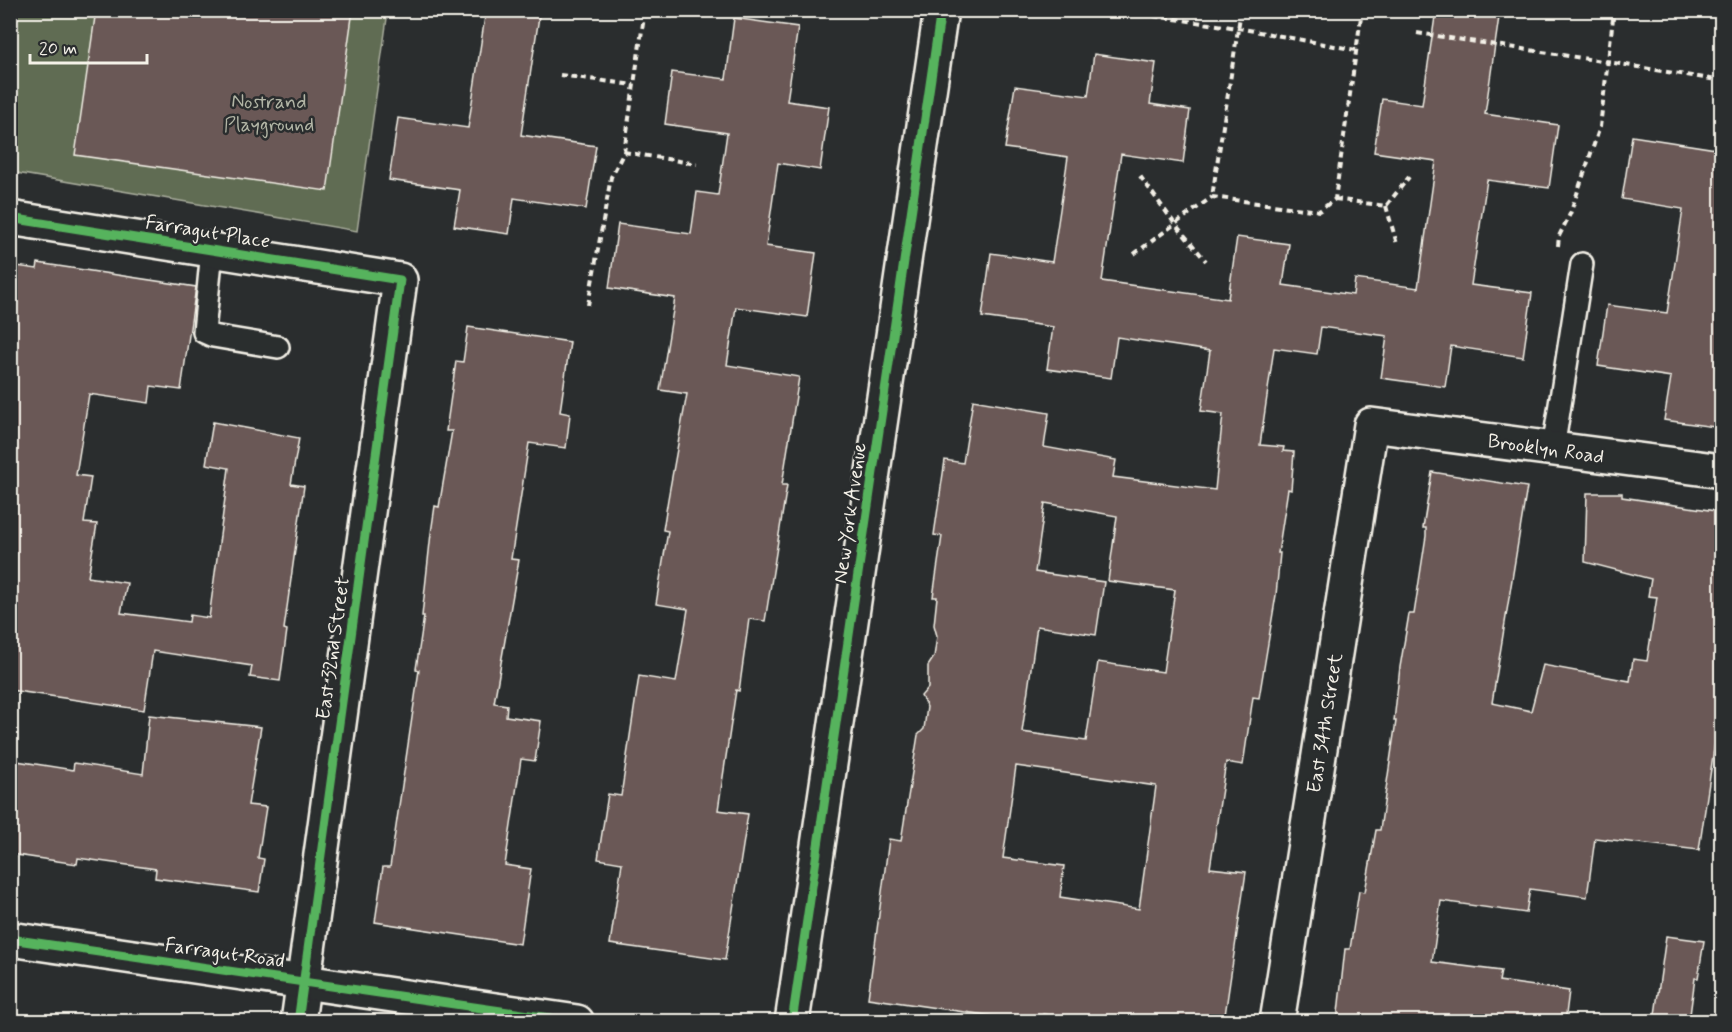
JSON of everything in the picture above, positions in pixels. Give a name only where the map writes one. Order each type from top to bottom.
[{"type":"street","name":"New York Avenue","points":[[792,1022],[941,10]]},
{"type":"street","name":"Farragut Place","points":[[10,218],[400,280]]},
{"type":"street","name":"East 32nd Street","points":[[298,1022],[400,280]]},
{"type":"street","name":"Brooklyn Road","points":[[1371,425],[1722,471]]},
{"type":"street","name":"East 34th Street","points":[[1276,1022],[1371,425]]},
{"type":"street","name":"Farragut Road","points":[[10,939],[577,1022]]},
{"type":"lane","points":[[212,250],[204,332],[213,336],[278,347]]},
{"type":"lane","points":[[1553,449],[1582,264]]},
{"type":"path","points":[[588,305],[611,177],[624,152],[645,10]]},
{"type":"path","points":[[1112,10],[1238,28],[1356,50]]},
{"type":"path","points":[[1212,197],[1241,10]]},
{"type":"path","points":[[1134,254],[1212,197],[1319,212],[1335,199],[1362,10]]},
{"type":"path","points":[[1557,247],[1559,236],[1570,214],[1600,127],[1614,10]]},
{"type":"path","points":[[1417,33],[1722,81]]},
{"type":"path","points":[[560,75],[634,85]]},
{"type":"path","points":[[624,152],[697,164]]},
{"type":"path","points":[[1140,176],[1206,261]]},
{"type":"path","points":[[1386,206],[1409,177]]},
{"type":"path","points":[[1335,199],[1386,206]]},
{"type":"path","points":[[1386,206],[1396,244]]},
{"type":"green space","name":"Nostrand Playground","points":[[10,11],[388,11],[357,231],[11,172]]},
{"type":"building","points":[[96,10],[353,10],[327,191],[75,155]]},
{"type":"building","points":[[486,10],[540,10],[521,135],[596,146],[586,209],[514,198],[509,234],[454,226],[460,190],[389,180],[398,118],[468,128]]},
{"type":"building","points":[[1436,10],[1500,10],[1485,114],[1558,125],[1549,188],[1487,180],[1471,285],[1532,293],[1523,357],[1451,346],[1445,387],[1381,378],[1387,336],[1321,327],[1317,354],[1274,348],[1260,445],[1284,447],[1283,451],[1294,452],[1291,490],[1288,489],[1278,553],[1280,553],[1276,595],[1259,698],[1253,697],[1243,765],[1226,762],[1210,868],[1246,872],[1224,1022],[1102,1022],[1043,1014],[1042,1022],[1034,1022],[868,998],[889,839],[901,841],[918,735],[924,729],[927,707],[921,696],[928,688],[928,666],[934,657],[937,636],[934,625],[937,597],[933,597],[942,536],[934,535],[945,460],[963,463],[973,400],[1049,413],[1044,447],[1116,460],[1113,477],[1215,490],[1223,414],[1201,411],[1210,351],[1117,337],[1111,378],[1047,369],[1053,327],[982,317],[991,253],[1052,262],[1068,157],[1005,148],[1015,86],[1088,96],[1094,54],[1156,63],[1150,104],[1190,110],[1183,163],[1121,154],[1102,281],[1228,299],[1237,237],[1289,244],[1283,285],[1353,295],[1355,279],[1418,288],[1436,161],[1374,152],[1382,99],[1422,105]],"holes":[[[1045,503],[1117,516],[1108,581],[1175,590],[1163,672],[1098,662],[1086,741],[1022,732],[1037,626],[1096,635],[1104,582],[1035,572]],[[1016,766],[1156,786],[1139,909],[1060,897],[1064,866],[1003,858]]]},
{"type":"building","points":[[734,18],[798,27],[787,101],[829,107],[820,170],[778,163],[766,246],[816,253],[807,317],[736,307],[727,365],[799,377],[782,485],[787,485],[765,621],[749,619],[718,810],[748,814],[725,960],[610,944],[622,863],[598,859],[608,794],[621,796],[639,676],[676,682],[688,609],[656,604],[668,531],[663,530],[687,394],[660,390],[675,298],[609,288],[618,224],[691,234],[697,192],[718,195],[727,133],[665,124],[672,72],[726,79]]},
{"type":"building","points":[[1632,136],[1722,150],[1722,428],[1664,420],[1671,377],[1598,366],[1607,305],[1667,313],[1683,209],[1622,199]]},
{"type":"building","points":[[38,263],[196,287],[181,390],[151,386],[149,403],[89,394],[76,475],[91,477],[84,523],[97,524],[88,577],[127,583],[121,613],[189,622],[190,615],[209,618],[229,468],[206,464],[213,422],[299,438],[291,484],[304,486],[284,629],[287,630],[280,681],[250,677],[252,666],[153,651],[144,710],[10,690],[10,265],[37,269]]},
{"type":"building","points":[[468,327],[570,342],[560,412],[570,414],[566,448],[529,443],[511,559],[519,560],[494,703],[507,705],[506,716],[541,721],[535,761],[521,759],[505,865],[531,869],[520,944],[375,922],[383,867],[390,867],[419,670],[416,669],[424,616],[422,616],[431,533],[435,506],[439,507],[452,431],[446,431],[456,361],[463,362]]},
{"type":"building","points":[[1432,472],[1527,487],[1492,703],[1531,711],[1543,665],[1630,681],[1633,659],[1647,661],[1657,597],[1648,596],[1651,579],[1585,562],[1587,493],[1622,493],[1622,497],[1722,512],[1722,695],[1699,850],[1595,838],[1587,897],[1530,889],[1526,913],[1441,901],[1432,962],[1501,971],[1499,981],[1569,991],[1565,1022],[1337,1022],[1345,949],[1350,949],[1359,891],[1365,892],[1376,830],[1380,830],[1396,721],[1394,721],[1400,667],[1409,614],[1414,614],[1426,536],[1426,528],[1423,528]]},
{"type":"building","points":[[149,715],[261,727],[248,805],[266,807],[258,858],[264,859],[259,892],[155,878],[156,869],[78,858],[77,864],[10,854],[10,760],[73,770],[74,763],[143,774]]},
{"type":"building","points":[[1666,936],[1704,941],[1698,978],[1695,978],[1689,1022],[1654,1022]]},
{"type":"cycle path","points":[[792,1022],[941,10]]},
{"type":"cycle path","points":[[10,218],[400,280],[298,1022]]},
{"type":"cycle path","points":[[10,939],[577,1022]]}]
